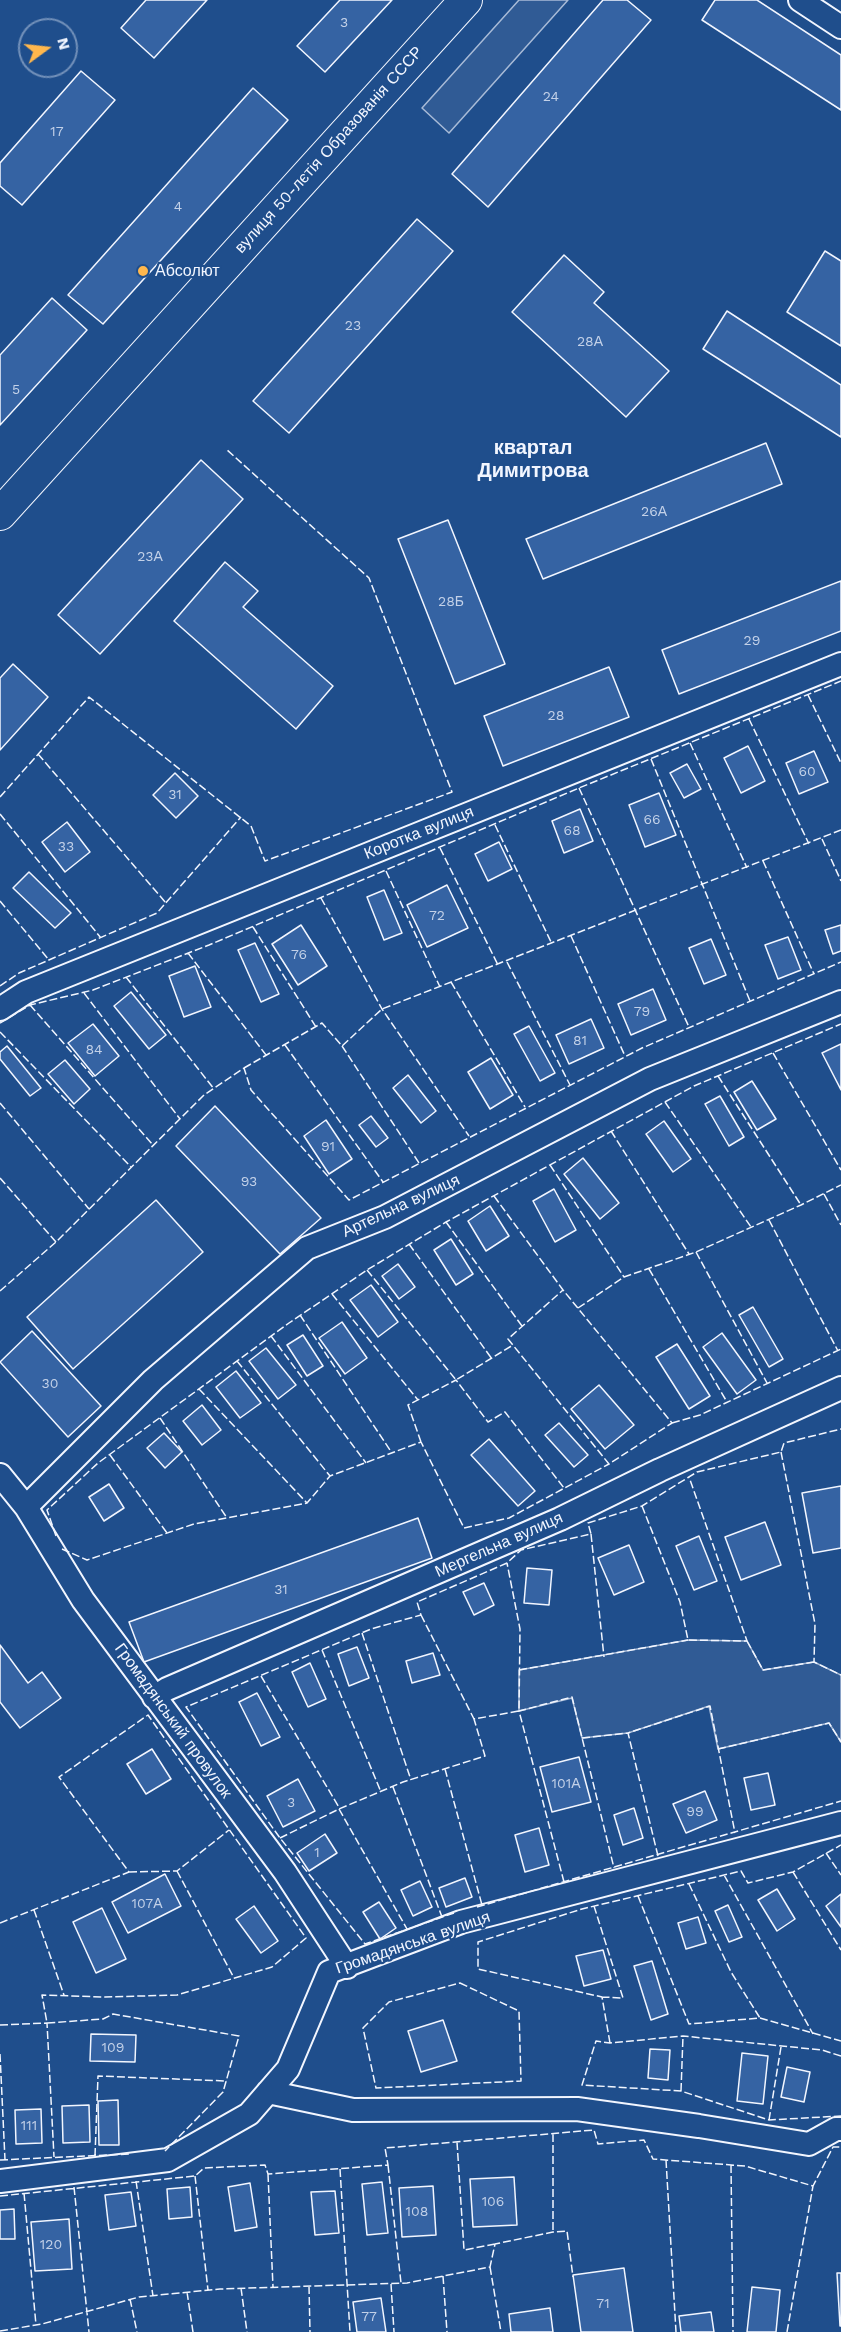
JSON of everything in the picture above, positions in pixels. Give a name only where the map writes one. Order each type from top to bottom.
[{"type":"street","name":"вулиця 50-лєтія Образованія СССР","points":[[0,514],[466,0]]},
{"type":"street","points":[[800,0],[841,27]]},
{"type":"street","name":"Коротка вулиця","points":[[0,1009],[26,992],[841,663]]},
{"type":"street","name":"Артельна вулиця","points":[[26,1507],[153,1380],[308,1248],[385,1217],[650,1079],[841,1002]]},
{"type":"street","name":"Мергельна вулиця","points":[[154,1697],[167,1689],[560,1519],[660,1470],[841,1388]]},
{"type":"street","name":"Громадянський провулок","points":[[0,1475],[26,1507],[83,1599],[285,1872],[347,1967]]},
{"type":"street","name":"Громадянська вулиця","points":[[0,2181],[168,2160],[249,2114],[288,2069],[329,1972],[461,1922],[841,1823]]},
{"type":"street","points":[[268,2092],[353,2110],[577,2109],[809,2144],[836,2129],[841,2129]]},
{"type":"shaded area","points":[[519,0],[568,0],[449,133],[422,108]]},
{"type":"shaded area","points":[[688,1640],[747,1641],[763,1670],[814,1662],[841,1675],[841,1742],[829,1723],[718,1749],[709,1706],[628,1733],[582,1738],[572,1698],[519,1711],[519,1670]]},
{"type":"building","points":[[146,0],[207,0],[154,58],[121,28]]},
{"type":"building","points":[[340,0],[392,0],[325,72],[297,46]]},
{"type":"building","points":[[603,0],[627,0],[651,20],[488,207],[452,174]]},
{"type":"building","points":[[715,0],[757,0],[841,55],[841,110],[702,20]]},
{"type":"building","points":[[81,71],[115,100],[22,205],[0,186],[0,163],[75,78],[78,78]]},
{"type":"building","points":[[253,88],[288,120],[103,324],[68,295]]},
{"type":"building","points":[[417,219],[453,251],[289,433],[253,401]]},
{"type":"building","points":[[825,251],[841,261],[841,346],[787,312]]},
{"type":"building","points":[[564,255],[604,292],[594,303],[669,371],[626,417],[512,312]]},
{"type":"building","points":[[52,298],[87,330],[0,425],[0,355]]},
{"type":"building","points":[[727,311],[841,385],[841,437],[703,349]]},
{"type":"building","points":[[766,443],[782,484],[543,579],[526,539]]},
{"type":"building","points":[[201,460],[243,499],[100,654],[58,615]]},
{"type":"building","points":[[448,520],[505,664],[455,684],[398,539]]},
{"type":"building","points":[[225,562],[258,591],[243,607],[333,686],[296,729],[174,621]]},
{"type":"building","points":[[841,581],[841,631],[679,694],[662,650]]},
{"type":"building","points":[[13,664],[48,697],[0,750],[0,678]]},
{"type":"building","points":[[609,667],[629,717],[503,766],[484,716]]},
{"type":"building","points":[[748,746],[765,781],[741,793],[724,758]]},
{"type":"building","points":[[814,751],[828,782],[799,794],[786,763]]},
{"type":"building","points":[[687,764],[701,789],[684,798],[670,773]]},
{"type":"building","points":[[175,773],[198,796],[176,818],[153,795]]},
{"type":"building","points":[[659,793],[676,835],[645,847],[629,805]]},
{"type":"building","points":[[580,809],[593,841],[564,853],[552,821]]},
{"type":"building","points":[[67,822],[90,852],[65,872],[42,842]]},
{"type":"building","points":[[499,842],[512,869],[488,881],[475,854]]},
{"type":"building","points":[[29,872],[71,913],[55,928],[13,888]]},
{"type":"building","points":[[447,885],[468,928],[427,947],[407,905]]},
{"type":"building","points":[[384,890],[402,933],[384,940],[367,897]]},
{"type":"building","points":[[301,925],[327,966],[298,985],[272,944]]},
{"type":"building","points":[[841,925],[841,951],[833,954],[825,930]]},
{"type":"building","points":[[788,937],[801,970],[778,979],[765,945]]},
{"type":"building","points":[[711,939],[726,975],[704,984],[689,948]]},
{"type":"building","points":[[255,943],[279,994],[261,1002],[238,950]]},
{"type":"building","points":[[195,966],[211,1007],[184,1017],[169,976]]},
{"type":"building","points":[[653,989],[666,1020],[631,1035],[618,1004]]},
{"type":"building","points":[[131,992],[166,1035],[149,1049],[114,1006]]},
{"type":"building","points":[[591,1019],[604,1048],[569,1064],[556,1035]]},
{"type":"building","points":[[93,1024],[119,1056],[95,1076],[68,1043]]},
{"type":"building","points":[[529,1026],[555,1073],[540,1081],[514,1034]]},
{"type":"building","points":[[841,1044],[841,1090],[822,1053]]},
{"type":"building","points":[[7,1046],[41,1088],[30,1096],[0,1059],[0,1052]]},
{"type":"building","points":[[491,1058],[513,1095],[490,1109],[468,1072]]},
{"type":"building","points":[[65,1060],[90,1089],[74,1104],[48,1074]]},
{"type":"building","points":[[408,1075],[436,1111],[421,1123],[393,1088]]},
{"type":"building","points":[[752,1081],[776,1119],[757,1130],[734,1092]]},
{"type":"building","points":[[720,1096],[744,1137],[729,1146],[705,1104]]},
{"type":"building","points":[[215,1106],[321,1218],[280,1254],[176,1146]]},
{"type":"building","points":[[371,1116],[388,1138],[376,1147],[359,1125]]},
{"type":"building","points":[[326,1120],[352,1159],[329,1174],[304,1136]]},
{"type":"building","points":[[664,1121],[691,1159],[673,1172],[646,1134]]},
{"type":"building","points":[[583,1158],[619,1203],[600,1219],[564,1174]]},
{"type":"building","points":[[554,1189],[576,1230],[555,1242],[533,1201]]},
{"type":"building","points":[[156,1200],[203,1252],[73,1369],[27,1317]]},
{"type":"building","points":[[490,1206],[509,1236],[486,1251],[468,1221]]},
{"type":"building","points":[[451,1239],[473,1274],[456,1285],[434,1250]]},
{"type":"building","points":[[398,1264],[415,1287],[399,1299],[382,1276]]},
{"type":"building","points":[[371,1285],[398,1322],[378,1337],[350,1300]]},
{"type":"building","points":[[753,1307],[783,1359],[769,1367],[739,1315]]},
{"type":"building","points":[[342,1322],[367,1358],[345,1374],[319,1338]]},
{"type":"building","points":[[32,1331],[101,1406],[68,1437],[0,1362]]},
{"type":"building","points":[[722,1333],[756,1380],[737,1394],[703,1347]]},
{"type":"building","points":[[303,1335],[323,1366],[307,1376],[287,1345]]},
{"type":"building","points":[[677,1344],[710,1396],[689,1409],[656,1357]]},
{"type":"building","points":[[266,1348],[296,1385],[278,1399],[249,1361]]},
{"type":"building","points":[[236,1371],[261,1403],[240,1418],[216,1387]]},
{"type":"building","points":[[599,1385],[634,1425],[605,1449],[571,1409]]},
{"type":"building","points":[[202,1405],[221,1430],[202,1445],[183,1421]]},
{"type":"building","points":[[559,1423],[588,1455],[574,1467],[545,1435]]},
{"type":"building","points":[[164,1433],[182,1452],[165,1468],[147,1448]]},
{"type":"building","points":[[489,1439],[535,1491],[518,1506],[471,1455]]},
{"type":"building","points":[[109,1484],[124,1508],[104,1521],[89,1497]]},
{"type":"building","points":[[841,1486],[841,1548],[813,1553],[802,1493]]},
{"type":"building","points":[[418,1518],[432,1558],[144,1662],[129,1622]]},
{"type":"building","points":[[765,1522],[781,1565],[741,1580],[725,1537]]},
{"type":"building","points":[[699,1536],[717,1581],[694,1590],[676,1546]]},
{"type":"building","points":[[629,1545],[644,1582],[614,1595],[598,1558]]},
{"type":"building","points":[[527,1568],[552,1570],[549,1605],[524,1603]]},
{"type":"building","points":[[484,1583],[494,1605],[474,1615],[463,1592]]},
{"type":"building","points":[[0,1645],[28,1683],[42,1672],[61,1698],[20,1728],[0,1702]]},
{"type":"building","points":[[357,1647],[369,1678],[349,1686],[338,1654]]},
{"type":"building","points":[[433,1653],[440,1675],[412,1683],[406,1661]]},
{"type":"building","points":[[310,1663],[326,1699],[308,1707],[292,1672]]},
{"type":"building","points":[[257,1693],[280,1737],[261,1746],[239,1702]]},
{"type":"building","points":[[152,1749],[171,1779],[146,1794],[127,1764]]},
{"type":"building","points":[[579,1757],[591,1802],[552,1812],[540,1767]]},
{"type":"building","points":[[768,1773],[775,1805],[751,1810],[744,1778]]},
{"type":"building","points":[[298,1779],[315,1811],[283,1827],[267,1796]]},
{"type":"building","points":[[705,1791],[717,1820],[686,1833],[673,1804]]},
{"type":"building","points":[[634,1808],[643,1838],[623,1845],[614,1815]]},
{"type":"building","points":[[539,1828],[549,1865],[525,1872],[515,1835]]},
{"type":"building","points":[[325,1834],[337,1853],[309,1871],[297,1853]]},
{"type":"building","points":[[165,1874],[181,1906],[128,1933],[112,1902]]},
{"type":"building","points":[[465,1878],[472,1897],[446,1907],[439,1888]]},
{"type":"building","points":[[420,1881],[432,1907],[413,1916],[401,1890]]},
{"type":"building","points":[[777,1889],[795,1919],[777,1931],[758,1900]]},
{"type":"building","points":[[841,1894],[841,1927],[826,1906]]},
{"type":"building","points":[[379,1902],[396,1928],[380,1939],[363,1912]]},
{"type":"building","points":[[728,1905],[742,1937],[729,1942],[715,1911]]},
{"type":"building","points":[[254,1906],[278,1941],[261,1953],[236,1919]]},
{"type":"building","points":[[102,1908],[126,1959],[96,1973],[73,1922]]},
{"type":"building","points":[[698,1917],[706,1943],[686,1949],[678,1923]]},
{"type":"building","points":[[603,1950],[611,1979],[584,1986],[576,1956]]},
{"type":"building","points":[[652,1961],[668,2014],[651,2020],[634,1966]]},
{"type":"building","points":[[443,2020],[457,2061],[421,2072],[408,2031]]},
{"type":"building","points":[[91,2034],[136,2035],[135,2062],[90,2061]]},
{"type":"building","points":[[650,2049],[670,2050],[668,2080],[648,2078]]},
{"type":"building","points":[[742,2053],[768,2056],[763,2104],[737,2101]]},
{"type":"building","points":[[787,2067],[810,2072],[804,2102],[781,2097]]},
{"type":"building","points":[[118,2100],[119,2145],[99,2145],[98,2101]]},
{"type":"building","points":[[89,2105],[90,2142],[63,2143],[62,2106]]},
{"type":"building","points":[[41,2109],[42,2143],[16,2144],[15,2110]]},
{"type":"building","points":[[514,2177],[517,2225],[473,2227],[470,2179]]},
{"type":"building","points":[[382,2182],[388,2233],[367,2235],[362,2184]]},
{"type":"building","points":[[250,2183],[257,2227],[235,2231],[228,2187]]},
{"type":"building","points":[[433,2186],[436,2235],[402,2237],[399,2188]]},
{"type":"building","points":[[190,2187],[192,2217],[169,2219],[167,2189]]},
{"type":"building","points":[[335,2191],[339,2233],[315,2235],[311,2192]]},
{"type":"building","points":[[131,2192],[136,2226],[109,2230],[105,2195]]},
{"type":"building","points":[[14,2209],[15,2239],[0,2239],[0,2210]]},
{"type":"building","points":[[69,2219],[72,2269],[35,2271],[31,2222]]},
{"type":"building","points":[[624,2268],[633,2332],[581,2332],[573,2275]]},
{"type":"building","points":[[837,2273],[841,2273],[841,2326],[840,2326]]},
{"type":"building","points":[[752,2287],[780,2290],[776,2332],[747,2332]]},
{"type":"building","points":[[381,2298],[386,2332],[357,2332],[353,2302]]},
{"type":"building","points":[[550,2308],[553,2332],[511,2332],[509,2314]]},
{"type":"building","points":[[711,2312],[714,2332],[681,2332],[679,2316]]},
{"type":"fence","points":[[0,797],[89,697],[251,826],[265,861],[452,792],[369,578],[226,449]]},
{"type":"fence","points":[[0,1023],[30,1005],[93,990],[209,945],[579,788],[841,681]]},
{"type":"fence","points":[[808,695],[841,763]]},
{"type":"fence","points":[[749,719],[809,844]]},
{"type":"fence","points":[[690,743],[747,868]]},
{"type":"fence","points":[[38,754],[166,903]]},
{"type":"fence","points":[[651,759],[750,1001]]},
{"type":"fence","points":[[579,788],[689,1027]]},
{"type":"fence","points":[[0,814],[101,938]]},
{"type":"fence","points":[[0,986],[19,973],[157,913],[241,817]]},
{"type":"fence","points":[[495,825],[552,944]]},
{"type":"fence","points":[[244,1068],[322,1023],[342,1046],[382,1009],[841,830]]},
{"type":"fence","points":[[822,839],[841,881]]},
{"type":"fence","points":[[440,848],[498,965]]},
{"type":"fence","points":[[763,861],[814,974]]},
{"type":"fence","points":[[386,871],[440,987]]},
{"type":"fence","points":[[321,898],[382,1009],[469,1136]]},
{"type":"fence","points":[[0,901],[49,960]]},
{"type":"fence","points":[[253,927],[316,1027]]},
{"type":"fence","points":[[571,936],[625,1056]]},
{"type":"fence","points":[[188,953],[266,1055]]},
{"type":"fence","points":[[507,962],[570,1085]]},
{"type":"fence","points":[[0,1291],[56,1242],[204,1095],[244,1068],[251,1090],[349,1200],[642,1048],[841,962]]},
{"type":"fence","points":[[126,977],[214,1089]]},
{"type":"fence","points":[[451,982],[525,1107]]},
{"type":"fence","points":[[84,993],[180,1119]]},
{"type":"fence","points":[[30,1005],[153,1145]]},
{"type":"fence","points":[[56,1536],[47,1510],[98,1463],[289,1323],[367,1270],[446,1222],[694,1086],[841,1024]]},
{"type":"fence","points":[[0,1032],[131,1167]]},
{"type":"fence","points":[[285,1045],[383,1182]]},
{"type":"fence","points":[[342,1046],[419,1163]]},
{"type":"fence","points":[[773,1053],[841,1170]]},
{"type":"fence","points":[[718,1076],[801,1205]]},
{"type":"fence","points":[[665,1102],[751,1227]]},
{"type":"fence","points":[[0,1103],[89,1209]]},
{"type":"fence","points":[[611,1131],[689,1254]]},
{"type":"fence","points":[[550,1165],[624,1277]]},
{"type":"fence","points":[[0,1178],[56,1242]]},
{"type":"fence","points":[[578,1308],[624,1277],[696,1252],[841,1185]]},
{"type":"fence","points":[[824,1194],[841,1225]]},
{"type":"fence","points":[[494,1196],[563,1290],[672,1423],[609,1464],[508,1339],[563,1290]]},
{"type":"fence","points":[[769,1220],[838,1351]]},
{"type":"fence","points":[[446,1222],[522,1326]]},
{"type":"fence","points":[[409,1244],[492,1359]]},
{"type":"fence","points":[[696,1252],[767,1383]]},
{"type":"fence","points":[[649,1269],[727,1402]]},
{"type":"fence","points":[[367,1270],[456,1380],[513,1345]]},
{"type":"fence","points":[[332,1294],[418,1400]]},
{"type":"fence","points":[[300,1315],[392,1453]]},
{"type":"fence","points":[[271,1336],[366,1463]]},
{"type":"fence","points":[[672,1423],[700,1415],[841,1349]]},
{"type":"fence","points":[[237,1361],[330,1476]]},
{"type":"fence","points":[[421,1442],[408,1405],[456,1380],[488,1422],[505,1412],[564,1488]]},
{"type":"fence","points":[[199,1389],[307,1503]]},
{"type":"fence","points":[[160,1418],[227,1518]]},
{"type":"fence","points":[[454,1913],[365,1944],[280,1838],[186,1707],[371,1629],[421,1615],[417,1602],[507,1563],[521,1550],[591,1534],[588,1523],[642,1506],[697,1472],[781,1452],[784,1443],[841,1429]]},
{"type":"fence","points":[[62,1549],[87,1560],[194,1524],[307,1503],[330,1476],[421,1442],[464,1528],[509,1518],[609,1464]]},
{"type":"fence","points":[[781,1452],[815,1624],[814,1662],[841,1675]]},
{"type":"fence","points":[[110,1455],[167,1533]]},
{"type":"fence","points":[[642,1506],[680,1602],[688,1640],[747,1641],[689,1477]]},
{"type":"fence","points":[[591,1534],[604,1657]]},
{"type":"fence","points":[[280,1838],[339,1809],[403,1782],[485,1756],[474,1719],[519,1711],[520,1629],[507,1563]]},
{"type":"fence","points":[[421,1615],[474,1719]]},
{"type":"fence","points":[[362,1633],[411,1780]]},
{"type":"fence","points":[[519,1670],[688,1640]]},
{"type":"fence","points":[[747,1641],[763,1670],[814,1662]]},
{"type":"fence","points":[[322,1650],[381,1792]]},
{"type":"fence","points":[[261,1676],[340,1809]]},
{"type":"fence","points":[[564,1882],[519,1711],[572,1697],[614,1868]]},
{"type":"fence","points":[[658,1856],[628,1733],[710,1706],[735,1833]]},
{"type":"fence","points":[[0,1923],[129,1872],[59,1777],[148,1715],[306,1938],[272,1967],[177,1995],[105,1997],[42,1995],[47,2023],[103,2019],[113,2014],[239,2036],[223,2092],[165,2151]]},
{"type":"fence","points":[[718,1749],[829,1723],[841,1742]]},
{"type":"fence","points":[[582,1738],[628,1733]]},
{"type":"fence","points":[[445,1769],[482,1905]]},
{"type":"fence","points":[[393,1787],[442,1917]]},
{"type":"fence","points":[[477,1907],[841,1801]]},
{"type":"fence","points":[[339,1809],[407,1929]]},
{"type":"fence","points":[[129,1872],[177,1871],[229,1830]]},
{"type":"fence","points":[[610,2043],[602,1997],[478,1969],[478,1942],[582,1909],[741,1871],[748,1883],[793,1872],[841,1845]]},
{"type":"fence","points":[[826,1853],[841,1875]]},
{"type":"fence","points":[[177,1871],[234,1978]]},
{"type":"fence","points":[[793,1872],[841,1950]]},
{"type":"fence","points":[[724,1875],[813,2034]]},
{"type":"fence","points":[[689,1884],[731,1972],[760,2018]]},
{"type":"fence","points":[[638,1896],[689,2024],[760,2018],[841,2041]]},
{"type":"fence","points":[[594,1906],[623,1998],[602,1997]]},
{"type":"fence","points":[[34,1910],[64,1995]]},
{"type":"fence","points":[[460,1983],[519,2011],[521,2081],[376,2088],[363,2028],[389,2002],[460,1983]]},
{"type":"fence","points":[[0,2025],[47,2023],[54,2157]]},
{"type":"fence","points":[[841,2056],[822,2050],[683,2036],[610,2043],[596,2041],[582,2085],[681,2091],[769,2120],[841,2116]]},
{"type":"fence","points":[[681,2091],[683,2036]]},
{"type":"fence","points":[[769,2120],[781,2047]]},
{"type":"fence","points":[[0,2054],[5,2160]]},
{"type":"fence","points":[[95,2156],[98,2076],[227,2081]]},
{"type":"fence","points":[[0,2196],[195,2176],[204,2168],[265,2165],[268,2174],[388,2165],[385,2148],[594,2130],[598,2144],[644,2140],[653,2159],[745,2166],[813,2186],[833,2147],[841,2147]]},
{"type":"fence","points":[[553,2134],[553,2232]]},
{"type":"fence","points":[[457,2142],[464,2250],[495,2244]]},
{"type":"fence","points":[[0,2160],[129,2154]]},
{"type":"fence","points":[[666,2160],[676,2332]]},
{"type":"fence","points":[[388,2165],[401,2283]]},
{"type":"fence","points":[[731,2165],[733,2332]]},
{"type":"fence","points":[[340,2169],[350,2332]]},
{"type":"fence","points":[[268,2174],[273,2287]]},
{"type":"fence","points":[[195,2176],[208,2290]]},
{"type":"fence","points":[[136,2181],[153,2296]]},
{"type":"fence","points":[[787,2332],[813,2186]]},
{"type":"fence","points":[[74,2187],[89,2332]]},
{"type":"fence","points":[[24,2193],[36,2325]]},
{"type":"fence","points":[[0,2331],[42,2324],[139,2297],[220,2289],[407,2283],[490,2267],[495,2244],[553,2232],[567,2231],[573,2277]]},
{"type":"fence","points":[[490,2267],[501,2332]]},
{"type":"fence","points":[[443,2276],[447,2332]]},
{"type":"fence","points":[[391,2284],[394,2332]]},
{"type":"fence","points":[[309,2286],[310,2332]]},
{"type":"fence","points":[[241,2288],[247,2332]]},
{"type":"fence","points":[[187,2292],[193,2332]]},
{"type":"fence","points":[[130,2299],[137,2332]]},
{"type":"place","name":"Абсолют","points":[[143,271]]},
{"type":"district","name":"квартал Димитрова","points":[[533,460]]}]
